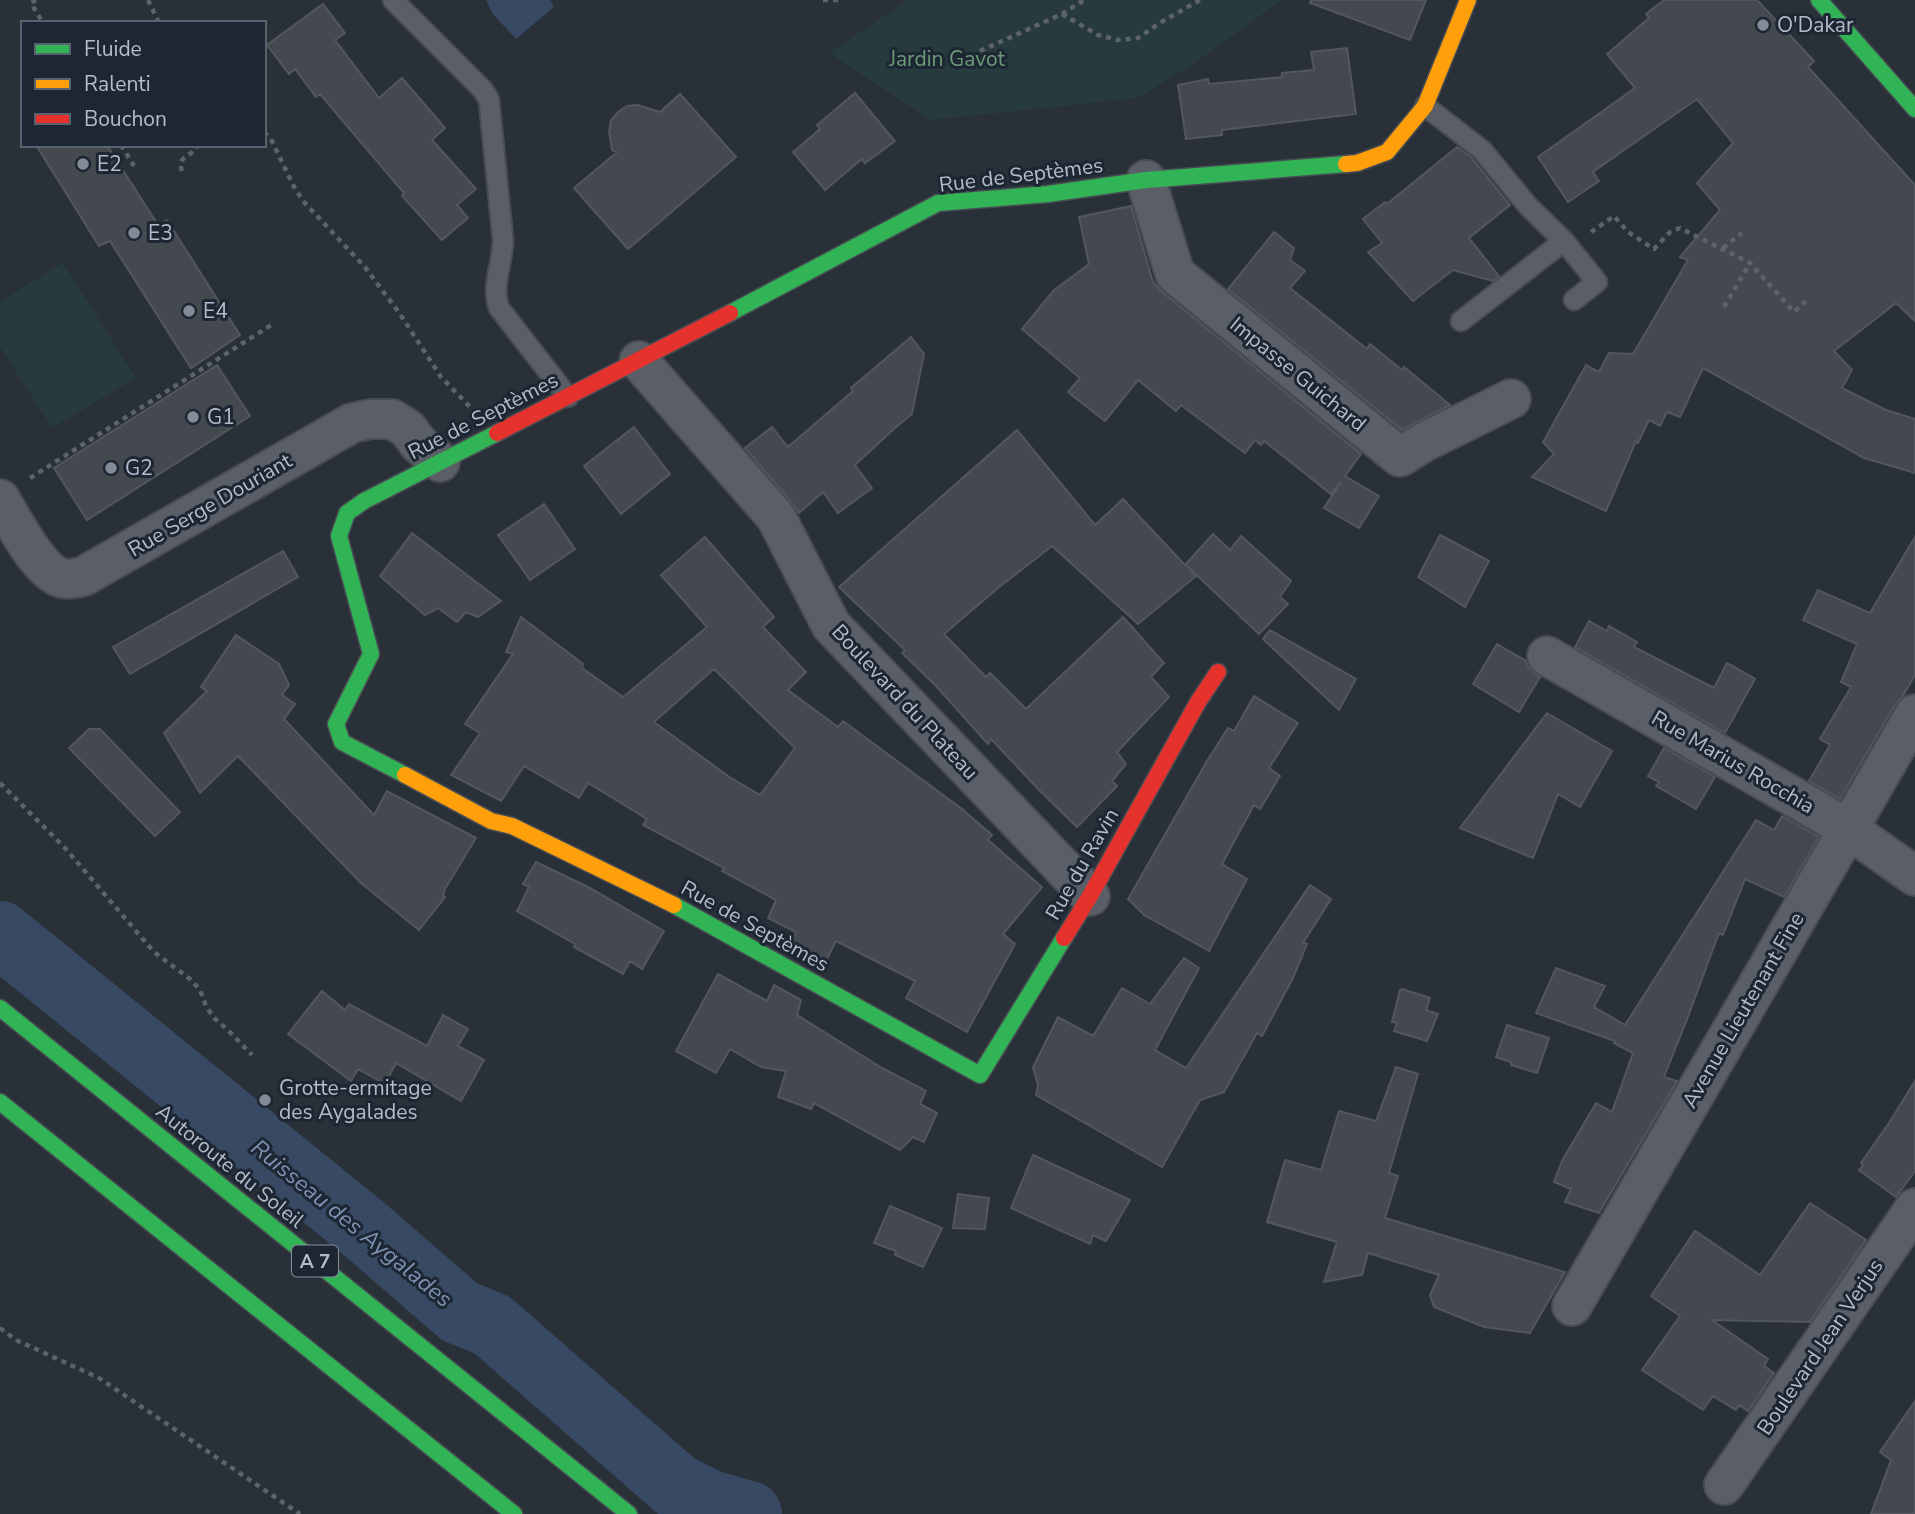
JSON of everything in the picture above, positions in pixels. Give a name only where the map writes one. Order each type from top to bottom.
[{"type":"main road","name":"Rue de Septèmes","points":[[980,1075],[669,902],[512,826],[491,821],[342,742],[336,724],[371,654],[340,536],[347,513],[364,501],[440,461],[639,361],[938,203],[1048,194],[1146,180],[1357,163],[1387,152],[1425,106],[1468,0]]},
{"type":"main road","points":[[1819,0],[1915,109]]},
{"type":"main road","name":"Rue du Ravin","points":[[980,1075],[1090,896],[1198,702],[1218,672]]},
{"type":"main road","name":"Autoroute du Soleil","points":[[0,1008],[629,1514]]},
{"type":"main road","points":[[0,1102],[514,1514]]},
{"type":"street","name":"Impasse Guichard","points":[[1146,180],[1175,274],[1400,457],[1424,442],[1511,399]]},
{"type":"street","name":"Boulevard du Plateau","points":[[639,361],[776,517],[831,625],[1090,896]]},
{"type":"street","name":"Rue Serge Douriant","points":[[11,491],[39,561],[50,572],[61,578],[72,579],[84,576],[352,424],[371,419],[391,419],[408,429],[418,443],[440,461]]},
{"type":"street","name":"Rue Marius Rocchia","points":[[1547,656],[1848,829],[1915,876]]},
{"type":"street","name":"Avenue Lieutenant Fine","points":[[1572,1306],[1915,714]]},
{"type":"street","name":"Boulevard Jean Verjus","points":[[1724,1485],[1915,1208]]},
{"type":"lane","points":[[393,0],[483,90],[489,100],[503,240],[495,298],[499,308],[568,397]]},
{"type":"lane","points":[[1425,106],[1482,150],[1528,206],[1564,241],[1597,282],[1574,300]]},
{"type":"lane","points":[[1461,321],[1564,241]]},
{"type":"path","points":[[36,0],[31,4],[42,21]]},
{"type":"path","points":[[148,0],[158,21]]},
{"type":"path","points":[[823,0],[839,0]]},
{"type":"path","points":[[980,51],[1062,14],[1084,0]]},
{"type":"path","points":[[1062,14],[1097,35],[1118,40],[1139,38],[1200,0]]},
{"type":"path","points":[[266,134],[303,201],[364,267],[400,314],[441,377],[498,432]]},
{"type":"path","points":[[122,147],[134,166]]},
{"type":"path","points":[[182,170],[181,159],[197,147]]},
{"type":"path","points":[[1564,241],[1585,236],[1614,216],[1628,232],[1654,249],[1670,232],[1680,228],[1750,263],[1794,312],[1806,301]]},
{"type":"path","points":[[1723,248],[1742,233]]},
{"type":"path","points":[[1724,307],[1750,263]]},
{"type":"path","points":[[11,491],[273,324]]},
{"type":"path","points":[[0,783],[65,848],[154,952],[190,979],[200,990],[214,1018],[252,1055]]},
{"type":"path","points":[[0,1328],[16,1340],[99,1378],[300,1514]]},
{"type":"green space","name":"Jardin Gavot","points":[[908,0],[1282,0],[1195,63],[1138,98],[931,120],[829,53]]},
{"type":"green space","points":[[63,263],[136,378],[52,428],[0,347],[0,301]]},
{"type":"water","points":[[486,0],[550,0],[554,7],[516,39],[493,14]]},
{"type":"building","points":[[1311,0],[1426,0],[1410,40],[1310,3]]},
{"type":"building","points":[[1664,0],[1757,0],[1814,61],[1808,67],[1915,185],[1915,321],[1896,303],[1834,351],[1852,370],[1842,388],[1886,410],[1915,419],[1915,473],[1864,458],[1703,368],[1680,417],[1667,412],[1660,426],[1649,420],[1638,443],[1636,441],[1606,511],[1532,477],[1554,454],[1543,442],[1586,365],[1599,372],[1609,353],[1633,354],[1688,260],[1680,257],[1720,210],[1697,183],[1733,143],[1697,99],[1593,172],[1599,181],[1568,202],[1538,157],[1635,88],[1607,54],[1649,18],[1646,14]]},
{"type":"building","points":[[323,4],[345,33],[335,40],[379,98],[402,78],[445,128],[432,140],[476,189],[457,205],[468,218],[442,240],[402,196],[404,193],[320,94],[316,97],[295,69],[289,74],[267,45]]},
{"type":"building","points":[[1347,48],[1356,114],[1222,130],[1222,135],[1186,139],[1178,85],[1208,79],[1209,84],[1282,77],[1282,73],[1314,70],[1311,52]]},
{"type":"building","points":[[855,93],[895,141],[865,163],[862,159],[825,190],[793,152],[820,129],[817,125]]},
{"type":"building","points":[[680,94],[736,157],[628,249],[574,188],[617,152],[612,150],[609,131],[611,120],[618,112],[627,106],[638,105],[660,112]]},
{"type":"building","points":[[37,147],[108,147],[158,225],[167,220],[240,335],[191,368],[110,241],[99,246]]},
{"type":"building","points":[[1457,147],[1471,157],[1510,205],[1469,238],[1499,276],[1493,281],[1453,270],[1413,301],[1368,252],[1382,243],[1363,219],[1385,202],[1387,204]]},
{"type":"building","points":[[1131,206],[1153,282],[1161,291],[1361,454],[1345,476],[1379,496],[1359,528],[1324,508],[1341,482],[1331,494],[1264,441],[1261,445],[1255,440],[1245,453],[1181,405],[1176,411],[1138,380],[1105,421],[1068,392],[1080,378],[1022,329],[1053,291],[1089,264],[1079,217]]},
{"type":"building","points":[[1274,232],[1294,248],[1290,260],[1305,271],[1290,288],[1367,349],[1370,344],[1402,370],[1404,367],[1450,405],[1402,430],[1228,289]]},
{"type":"building","points":[[911,337],[924,354],[912,414],[855,465],[872,488],[838,513],[823,492],[799,513],[745,448],[772,427],[788,447]]},
{"type":"building","points":[[217,365],[250,416],[87,520],[54,468]]},
{"type":"building","points":[[634,427],[670,474],[621,514],[584,466]]},
{"type":"building","points":[[1017,430],[1095,525],[1123,499],[1185,565],[1213,534],[1230,550],[1241,536],[1291,581],[1280,597],[1288,604],[1259,634],[1186,565],[1196,576],[1138,624],[1052,546],[944,634],[986,677],[990,673],[1026,709],[1123,617],[1164,663],[1151,677],[1169,697],[1117,752],[1126,764],[1112,781],[1117,786],[1077,827],[991,739],[988,744],[902,653],[905,650],[839,587]]},
{"type":"building","points":[[544,504],[575,549],[530,580],[498,535]]},
{"type":"building","points":[[412,533],[501,601],[478,617],[466,612],[457,622],[438,608],[425,615],[380,576]]},
{"type":"building","points":[[1440,535],[1489,561],[1465,607],[1418,577]]},
{"type":"building","points":[[705,537],[774,617],[763,627],[806,672],[788,690],[838,727],[843,721],[962,809],[992,835],[988,840],[1042,887],[1003,934],[1015,944],[967,1032],[906,998],[915,981],[836,941],[826,961],[791,945],[796,932],[768,918],[776,900],[722,871],[724,868],[643,825],[647,819],[588,783],[579,798],[524,766],[501,801],[451,775],[480,733],[465,724],[513,654],[506,652],[521,617],[583,664],[582,668],[623,697],[707,627],[661,575]],"holes":[[[714,669],[795,748],[760,795],[728,776],[654,722]]]},
{"type":"building","points":[[1915,537],[1915,675],[1840,799],[1809,781],[1830,745],[1820,739],[1851,687],[1841,682],[1857,644],[1803,620],[1818,590],[1870,613]]},
{"type":"building","points":[[283,551],[298,577],[130,674],[113,647]]},
{"type":"building","points":[[1589,621],[1607,631],[1609,626],[1637,642],[1634,647],[1714,688],[1727,663],[1755,679],[1725,733],[1575,647]]},
{"type":"building","points":[[1270,630],[1356,679],[1339,710],[1263,639]]},
{"type":"building","points":[[236,635],[279,664],[289,685],[282,695],[295,704],[284,719],[374,815],[387,791],[476,838],[445,889],[445,897],[419,930],[361,883],[238,756],[200,793],[164,733],[207,691],[201,687]]},
{"type":"building","points":[[1497,644],[1526,661],[1529,668],[1540,677],[1519,712],[1473,684]]},
{"type":"building","points":[[1254,696],[1298,723],[1269,768],[1280,776],[1260,809],[1254,805],[1222,864],[1247,879],[1209,951],[1144,915],[1128,899],[1207,761],[1228,728],[1234,731]]},
{"type":"building","points":[[1547,713],[1612,751],[1580,807],[1558,794],[1533,858],[1460,828]]},
{"type":"building","points":[[89,729],[100,729],[180,812],[155,836],[69,748]]},
{"type":"building","points":[[1664,748],[1715,777],[1696,809],[1656,786],[1659,782],[1648,776]]},
{"type":"building","points":[[1782,816],[1819,837],[1784,897],[1745,879],[1723,935],[1719,933],[1664,1077],[1677,1081],[1599,1213],[1565,1202],[1571,1189],[1554,1182],[1562,1161],[1596,1103],[1612,1112],[1633,1053],[1614,1043],[1615,1041],[1536,1013],[1556,968],[1605,986],[1594,1007],[1625,1025],[1756,820],[1774,830]]},
{"type":"building","points":[[536,862],[590,888],[664,931],[642,969],[630,961],[623,974],[517,911],[529,887],[523,884]]},
{"type":"building","points":[[1310,885],[1331,899],[1303,943],[1307,944],[1293,978],[1262,1036],[1257,1033],[1224,1092],[1200,1100],[1162,1167],[1036,1095],[1038,1085],[1033,1067],[1058,1017],[1093,1036],[1122,988],[1150,1004],[1184,958],[1199,968],[1155,1050],[1186,1068]]},
{"type":"building","points":[[718,974],[767,1001],[774,985],[801,1000],[797,1015],[882,1068],[926,1091],[920,1104],[937,1113],[924,1142],[913,1137],[900,1150],[814,1103],[811,1109],[778,1097],[786,1071],[761,1067],[730,1049],[716,1073],[676,1051]]},
{"type":"building","points":[[1402,989],[1430,998],[1426,1010],[1438,1014],[1427,1041],[1394,1031],[1397,1023],[1392,1022]]},
{"type":"building","points":[[322,991],[345,1010],[349,1004],[427,1046],[443,1015],[468,1029],[458,1046],[484,1060],[461,1101],[396,1063],[385,1084],[358,1069],[351,1081],[288,1034]]},
{"type":"building","points":[[1507,1025],[1549,1038],[1537,1073],[1496,1057]]},
{"type":"building","points":[[1396,1067],[1418,1074],[1389,1173],[1398,1176],[1385,1218],[1565,1272],[1530,1333],[1484,1327],[1434,1307],[1430,1295],[1439,1275],[1368,1253],[1362,1275],[1324,1282],[1337,1242],[1267,1222],[1285,1160],[1321,1170],[1339,1111],[1376,1121]]},
{"type":"building","points":[[1915,1081],[1915,1171],[1896,1197],[1859,1170]]},
{"type":"building","points":[[1033,1155],[1130,1200],[1106,1241],[1093,1235],[1090,1244],[1011,1208]]},
{"type":"building","points":[[958,1194],[989,1198],[985,1229],[953,1228]]},
{"type":"building","points":[[1810,1203],[1866,1240],[1810,1322],[1712,1320],[1768,1359],[1764,1366],[1774,1373],[1748,1411],[1739,1405],[1736,1410],[1713,1396],[1703,1410],[1642,1370],[1680,1316],[1651,1296],[1695,1231],[1760,1275]]},
{"type":"building","points":[[890,1206],[942,1228],[923,1267],[895,1255],[896,1251],[874,1243]]},
{"type":"building","points":[[1915,1401],[1915,1514],[1871,1514],[1891,1460],[1880,1452]]},
{"type":"waterway","name":"Ruisseau des Aygalades","points":[[0,934],[363,1228],[460,1312],[492,1325],[676,1486],[710,1503],[749,1514]]},
{"type":"traffic: fast","points":[[1819,0],[1915,109]]},
{"type":"traffic: fast","points":[[730,313],[938,203],[1048,194],[1146,180],[1346,164]]},
{"type":"traffic: fast","points":[[405,775],[342,742],[336,724],[371,654],[339,536],[347,513],[364,501],[497,433]]},
{"type":"traffic: fast","points":[[674,905],[980,1075],[1064,938]]},
{"type":"traffic: fast","points":[[0,1008],[629,1514]]},
{"type":"traffic: fast","points":[[0,1102],[514,1514]]},
{"type":"traffic: slow","points":[[1346,164],[1357,163],[1387,152],[1425,106],[1468,0]]},
{"type":"traffic: slow","points":[[405,775],[491,821],[512,826],[674,905]]},
{"type":"traffic: jam","points":[[497,433],[730,313]]},
{"type":"traffic: jam","points":[[1064,938],[1198,702],[1218,672]]},
{"type":"place","name":"O'Dakar","points":[[1763,25]]},
{"type":"place","name":"E2","points":[[83,164]]},
{"type":"place","name":"E3","points":[[134,233]]},
{"type":"place","name":"E4","points":[[189,311]]},
{"type":"place","name":"G1","points":[[193,417]]},
{"type":"place","name":"G2","points":[[111,468]]},
{"type":"place","name":"Grotte-ermitage des Aygalades","points":[[265,1100]]}]
